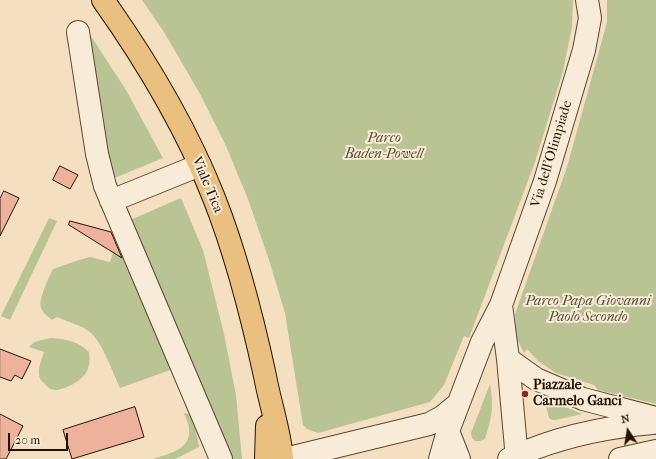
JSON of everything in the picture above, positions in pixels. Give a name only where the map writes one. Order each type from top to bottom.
[{"type":"main road","name":"Viale Tica","points":[[103,0],[161,88],[200,165],[215,199],[234,254],[253,320],[267,388]]},
{"type":"main road","points":[[266,459],[267,388]]},
{"type":"main road","points":[[267,388],[283,459]]},
{"type":"street","name":"Via dell'Olimpiade","points":[[440,459],[458,404],[482,342],[500,305],[546,181],[584,50],[590,18],[588,0]]},
{"type":"street","points":[[78,32],[96,154],[105,186],[221,459]]},
{"type":"street","points":[[111,201],[200,165]]},
{"type":"street","points":[[500,305],[508,359],[514,458],[547,444],[598,430],[620,425],[656,422]]},
{"type":"street","points":[[508,359],[536,379],[583,399],[656,418]]},
{"type":"street","points":[[283,459],[429,424],[442,417],[458,404]]},
{"type":"street","points":[[448,431],[459,459]]},
{"type":"street","points":[[620,459],[656,451]]},
{"type":"green space","name":"Parco Baden-Powell","points":[[142,0],[573,0],[572,27],[563,71],[535,162],[469,338],[464,336],[444,385],[430,402],[318,433],[307,429],[303,425],[285,313],[248,199],[226,146],[200,94],[164,32]]},
{"type":"green space","name":"Parco Papa Giovanni Paolo Secondo","points":[[607,0],[656,0],[656,404],[598,390],[594,385],[556,373],[538,361],[527,349],[524,353],[516,337],[515,314],[567,167],[607,22]]},
{"type":"green space","points":[[85,27],[126,90],[163,158],[112,179]]},
{"type":"green space","points":[[181,198],[203,250],[224,334],[236,395],[242,459],[232,459],[128,221]]},
{"type":"green space","points":[[49,218],[57,221],[10,320],[1,316]]},
{"type":"green space","points":[[120,249],[173,369],[120,388],[104,351],[91,333],[79,326],[57,317],[52,320],[43,311],[40,304],[44,288],[53,269],[90,257],[110,262],[113,253]]},
{"type":"green space","points":[[51,338],[72,341],[89,352],[90,360],[88,369],[82,378],[59,390],[49,388],[40,378],[39,369],[44,352],[29,347],[36,342]]},
{"type":"green space","points":[[490,384],[492,412],[489,424],[485,439],[475,441],[472,438],[471,433]]},
{"type":"green space","points":[[544,398],[582,414],[552,420],[549,418]]},
{"type":"green space","points":[[184,413],[193,415],[199,447],[175,459],[153,459],[178,450],[187,441],[189,436],[189,427]]},
{"type":"building","points":[[60,166],[78,175],[70,189],[53,180]]},
{"type":"building","points":[[4,191],[19,198],[0,236],[0,199]]},
{"type":"building","points":[[70,221],[111,232],[122,258],[69,225]]},
{"type":"building","points":[[0,349],[31,361],[22,379],[15,375],[11,381],[0,377]]},
{"type":"building","points":[[135,407],[144,437],[72,459],[63,430]]},
{"type":"building","points":[[0,414],[23,426],[6,459],[0,459]]},
{"type":"place","name":"Piazzale Carmelo Ganci","points":[[525,394]]}]
